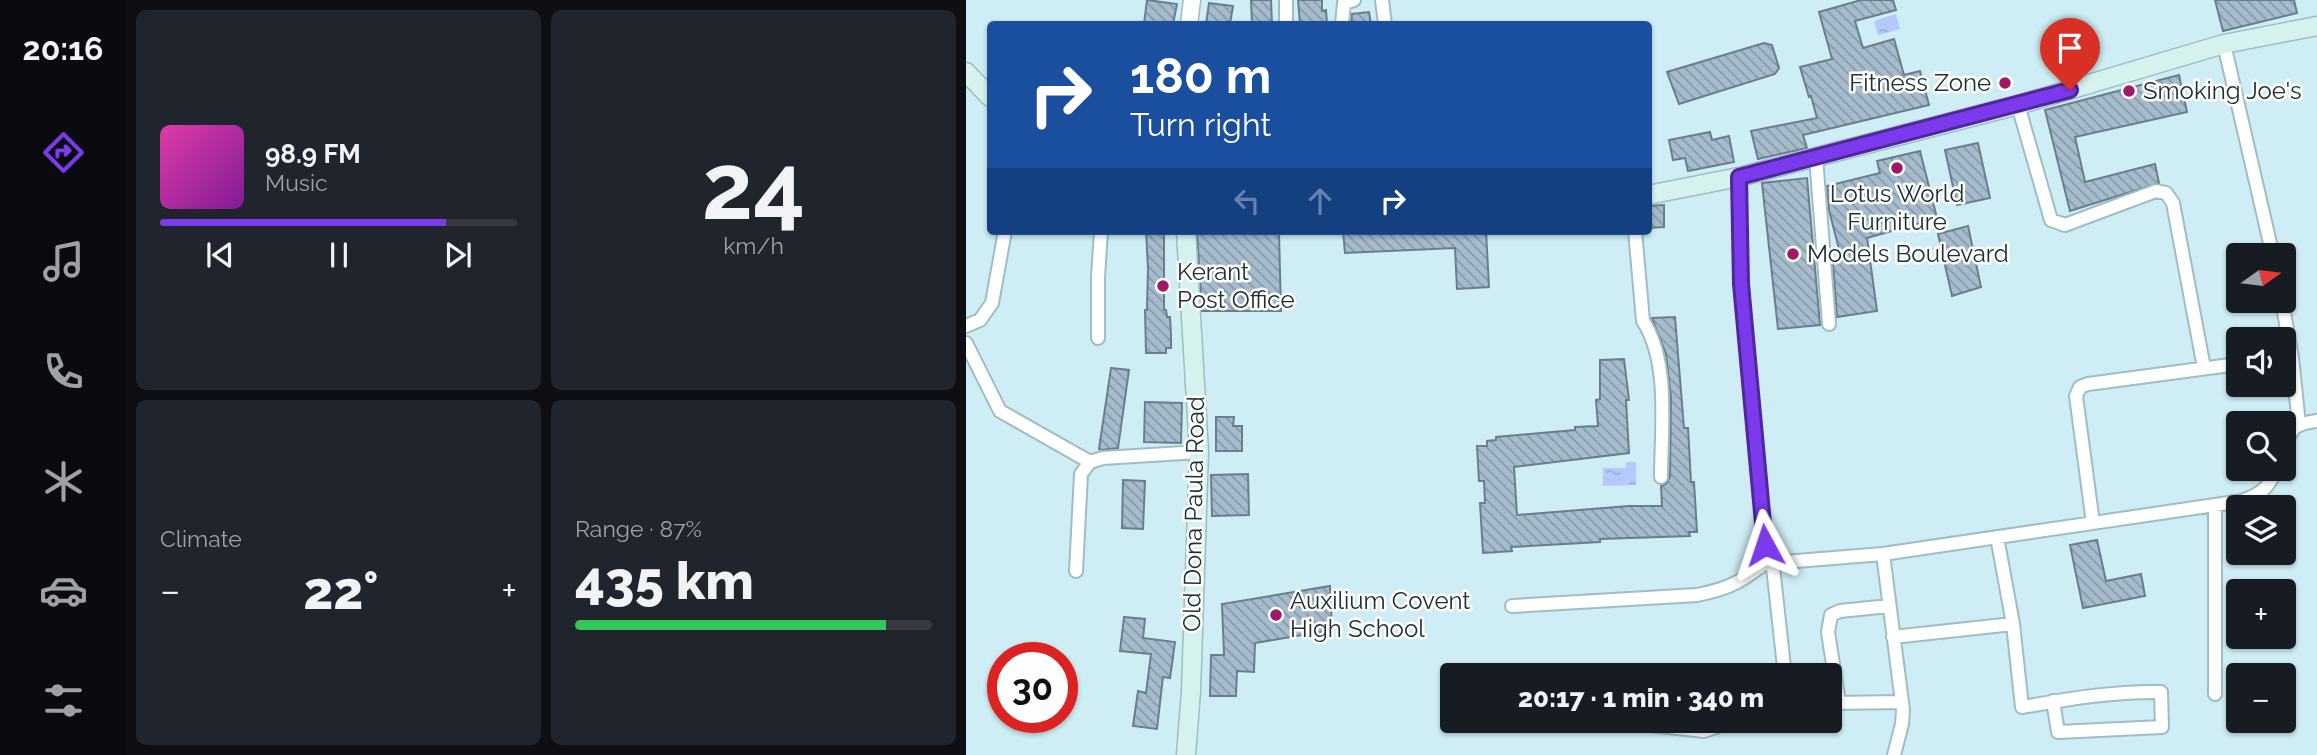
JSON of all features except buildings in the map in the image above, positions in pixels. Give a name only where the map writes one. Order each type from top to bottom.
[{"type":"main road","points":[[1652,194],[1739,177],[2018,105],[2224,44],[2317,26]]},
{"type":"main road","points":[[966,72],[987,92]]},
{"type":"main road","name":"Old Dona Paula Road","points":[[1186,235],[1199,452],[1191,691],[1186,755]]},
{"type":"street","points":[[1189,21],[1192,0]]},
{"type":"street","points":[[1286,0],[1286,21]]},
{"type":"street","points":[[1342,21],[1344,3],[1354,0]]},
{"type":"street","points":[[1382,0],[1385,21]]},
{"type":"street","points":[[2224,44],[2270,243]]},
{"type":"street","points":[[2018,105],[2051,220],[2065,225],[2156,191],[2166,193],[2173,203],[2204,368]]},
{"type":"street","points":[[1816,157],[1829,324]]},
{"type":"street","points":[[1739,177],[1741,284],[1765,545],[1772,558],[1784,663]]},
{"type":"street","points":[[966,326],[980,320],[992,303],[1004,235]]},
{"type":"street","points":[[1098,338],[1101,235]]},
{"type":"street","points":[[1635,235],[1643,321],[1651,333],[1657,354],[1661,386],[1661,477]]},
{"type":"street","points":[[966,343],[1000,411],[1090,462]]},
{"type":"street","points":[[2093,523],[2076,396],[2080,387],[2226,365]]},
{"type":"street","points":[[2295,397],[2300,424]]},
{"type":"street","points":[[2296,427],[2317,421]]},
{"type":"street","points":[[1076,571],[1081,474],[1090,462],[1103,458],[1199,452]]},
{"type":"street","points":[[1772,558],[1784,562],[1883,554],[2242,501],[2260,495],[2272,481]]},
{"type":"street","points":[[2215,505],[2215,694]]},
{"type":"street","points":[[1997,537],[2013,624],[2022,707],[2053,701],[2128,691],[2161,692],[2162,727],[2058,732],[2053,701]]},
{"type":"street","points":[[1883,554],[1902,702],[1902,724],[1894,755]]},
{"type":"street","points":[[1512,606],[1697,595],[1726,589],[1745,579],[1772,558]]},
{"type":"street","points":[[1831,663],[1828,632],[1831,615],[1840,611],[1889,606]]},
{"type":"street","points":[[1893,638],[2013,624]]},
{"type":"street","points":[[1842,703],[1902,702]]},
{"type":"water","points":[[1896,14],[1900,29],[1878,35],[1874,21]]},
{"type":"water","points":[[1626,462],[1636,462],[1636,485],[1603,486],[1603,468],[1626,468]]},
{"type":"place","name":"Fitness Zone","points":[[2005,83]]},
{"type":"place","name":"Smoking Joe's","points":[[2129,91]]},
{"type":"place","name":"Lotus World Furniture","points":[[1897,168]]},
{"type":"place","name":"Models Boulevard","points":[[1793,254]]},
{"type":"place","name":"Kerant Post Office","points":[[1163,286]]},
{"type":"place","name":"Auxilium Covent High School","points":[[1276,615]]},
{"type":"route","points":[[1765,545],[1741,284],[1739,177],[2070,90]]}]
